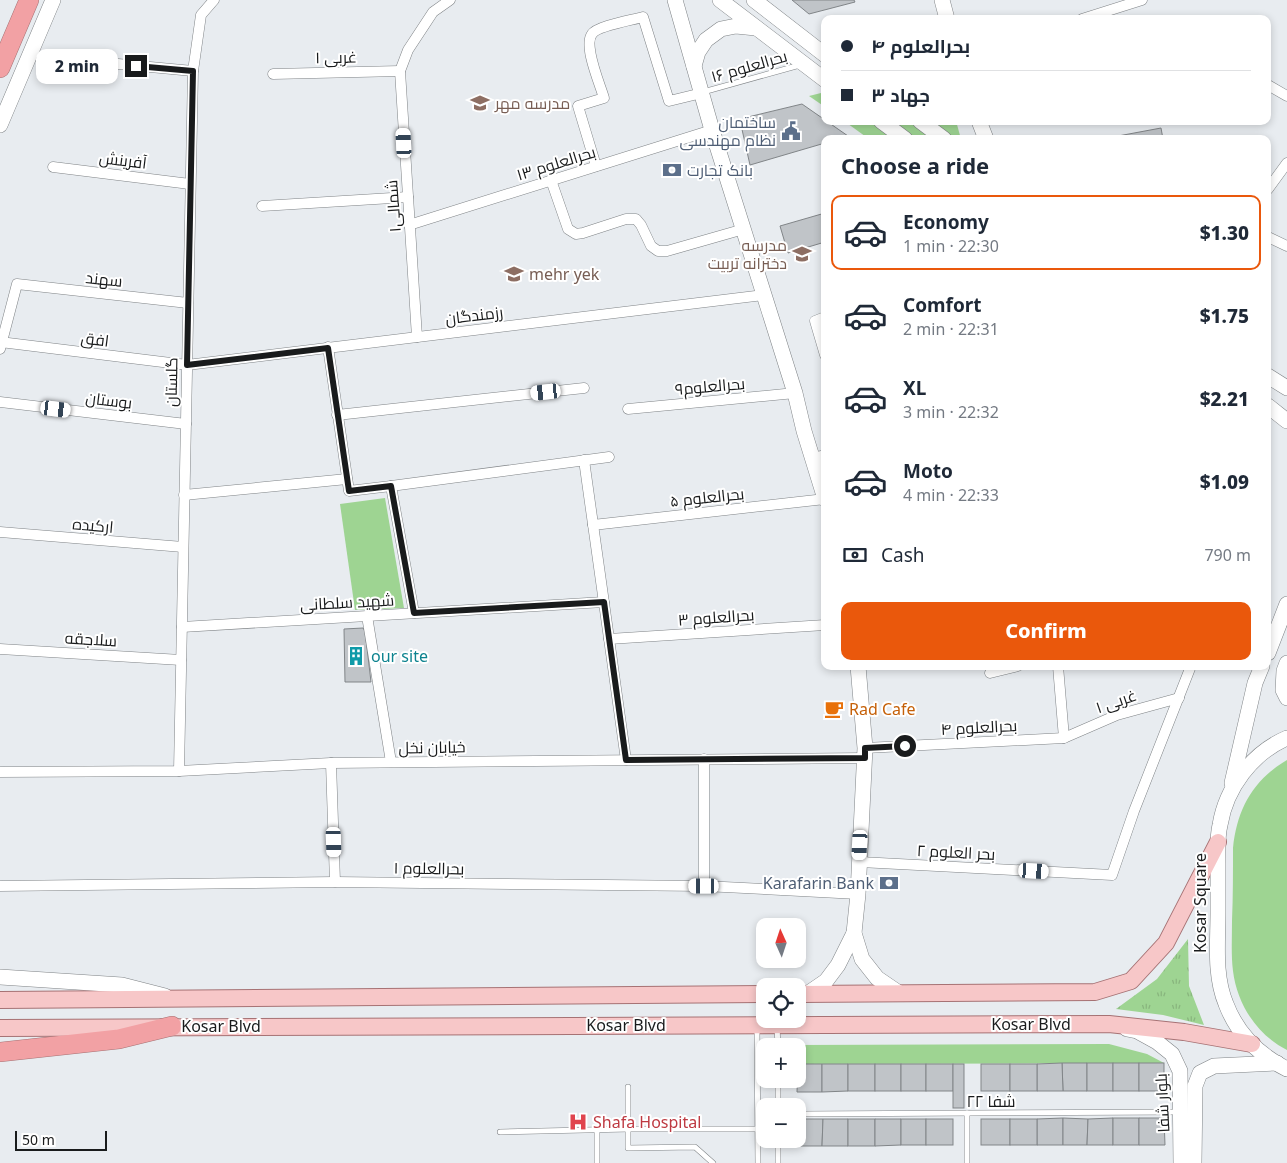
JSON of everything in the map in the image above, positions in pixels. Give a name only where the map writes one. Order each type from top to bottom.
[{"type":"highway","points":[[0,68],[29,0]]},
{"type":"highway","points":[[0,1052],[119,1039],[172,1026]]},
{"type":"main road","name":"Kosar Blvd","points":[[806,994],[1095,992],[1132,981],[1166,943],[1218,842]]},
{"type":"main road","name":"Kosar Blvd","points":[[0,1000],[756,994]]},
{"type":"main road","name":"Kosar Blvd","points":[[806,1024],[1109,1024],[1184,1032],[1252,1044]]},
{"type":"main road","name":"Kosar Blvd","points":[[0,1028],[756,1025]]},
{"type":"street","points":[[0,125],[53,0]]},
{"type":"street","name":"گلستان","points":[[178,770],[193,71],[202,15],[214,0]]},
{"type":"street","name":"شمالی۱","points":[[417,337],[400,71],[408,50],[433,12],[450,0]]},
{"type":"street","points":[[675,0],[712,130],[795,393],[819,456],[821,470]]},
{"type":"street","points":[[720,0],[821,76]]},
{"type":"street","points":[[754,0],[821,51]]},
{"type":"street","points":[[942,0],[946,15]]},
{"type":"street","points":[[1094,15],[1142,0]]},
{"type":"street","points":[[596,166],[578,106],[604,98],[589,50],[592,34],[599,28],[643,17],[669,100],[702,92]]},
{"type":"street","points":[[694,66],[698,52],[706,40],[721,29],[736,26],[756,28]]},
{"type":"street","points":[[118,64],[193,71]]},
{"type":"street","name":"غربی ۱","points":[[273,74],[400,71]]},
{"type":"street","points":[[1271,87],[1287,96]]},
{"type":"street","points":[[886,125],[900,135]]},
{"type":"street","points":[[925,125],[939,135]]},
{"type":"street","name":"بحرالعلوم ۱۳","points":[[410,225],[712,130]]},
{"type":"street","points":[[1271,184],[1287,163]]},
{"type":"street","name":"آفرینش","points":[[53,166],[190,184]]},
{"type":"street","points":[[551,180],[568,228],[576,234],[626,218],[636,219],[651,246],[658,250],[667,250],[744,228]]},
{"type":"street","points":[[262,206],[408,197]]},
{"type":"street","points":[[1271,238],[1287,246]]},
{"type":"street","name":"سهند","points":[[1,345],[17,284],[188,303]]},
{"type":"street","name":"رزمندگان","points":[[187,365],[764,295]]},
{"type":"street","points":[[821,319],[815,320],[821,341]]},
{"type":"street","name":"افق","points":[[1,345],[187,365]]},
{"type":"street","points":[[328,348],[349,491],[609,457]]},
{"type":"street","points":[[1271,378],[1287,388]]},
{"type":"street","points":[[337,415],[584,388]]},
{"type":"street","name":"بحرالعلوم۹","points":[[628,409],[795,393]]},
{"type":"street","name":"بوستان","points":[[0,402],[186,424]]},
{"type":"street","points":[[1271,408],[1287,421]]},
{"type":"street","points":[[584,460],[626,760]]},
{"type":"street","points":[[184,496],[347,479]]},
{"type":"street","points":[[391,486],[414,613]]},
{"type":"street","name":"بحرالعلوم ۵","points":[[593,525],[821,499]]},
{"type":"street","name":"ارکیده","points":[[0,532],[183,547]]},
{"type":"street","name":"شهید سلطانی","points":[[182,628],[604,602]]},
{"type":"street","points":[[1271,645],[1287,604]]},
{"type":"street","points":[[367,616],[391,762]]},
{"type":"street","name":"بحرالعلوم ۳","points":[[609,638],[821,625]]},
{"type":"street","name":"سلاجقه","points":[[0,649],[181,660]]},
{"type":"street","points":[[1287,663],[1284,671],[1283,690],[1287,698]]},
{"type":"street","points":[[806,992],[826,981],[838,965],[854,933],[860,862],[865,753],[858,670]]},
{"type":"street","points":[[990,673],[1002,670]]},
{"type":"street","points":[[1058,670],[1064,738]]},
{"type":"street","points":[[1179,698],[1190,670]]},
{"type":"street","points":[[1229,796],[1261,670]]},
{"type":"street","name":"غربی ۱","points":[[1064,738],[1117,715],[1179,698]]},
{"type":"street","name":"بحر العلوم ۲","points":[[860,862],[1112,875],[1134,811],[1179,698]]},
{"type":"street","name":"بحرالعلوم ۴","points":[[865,753],[1064,738]]},
{"type":"street","name":"Kosar Square","points":[[1282,1066],[1263,1054],[1241,1032],[1232,1018],[1223,997],[1218,973],[1218,842],[1221,819],[1229,796],[1246,769],[1269,748],[1287,738]]},
{"type":"street","name":"خیابان نخل","points":[[0,772],[178,770],[331,762],[704,759],[865,753]]},
{"type":"street","points":[[704,759],[704,886]]},
{"type":"street","points":[[331,762],[335,882]]},
{"type":"street","name":"بحرالعلوم ۱","points":[[0,886],[335,882],[704,886],[858,894]]},
{"type":"street","points":[[854,933],[862,959],[877,978],[899,993]]},
{"type":"street","points":[[0,977],[122,985],[173,998]]},
{"type":"street","name":"بلوار شفا","points":[[1109,1024],[1137,1031],[1157,1042],[1172,1054],[1180,1071],[1182,1163]]},
{"type":"street","name":"بلوار شفا","points":[[1194,1163],[1195,1086],[1200,1073],[1214,1066],[1282,1066]]},
{"type":"lane","name":"بحرالعلوم ۱۶","points":[[702,92],[803,64]]},
{"type":"lane","points":[[757,1028],[758,1098]]},
{"type":"lane","points":[[628,1087],[628,1148],[695,1147],[713,1163]]},
{"type":"lane","name":"شفا ۲۲","points":[[806,1114],[1181,1112]]},
{"type":"lane","points":[[967,1113],[967,1163]]},
{"type":"lane","points":[[500,1132],[756,1129]]},
{"type":"lane","points":[[597,1130],[597,1163]]},
{"type":"lane","points":[[758,1148],[758,1163]]},
{"type":"lane","points":[[778,1148],[778,1163]]},
{"type":"green space","points":[[821,93],[821,104],[809,96]]},
{"type":"green space","points":[[850,125],[957,125],[960,135],[863,135]]},
{"type":"green space","points":[[385,498],[404,608],[355,610],[340,504]]},
{"type":"green space","points":[[1287,760],[1287,1050],[1266,1036],[1244,1007],[1235,983],[1232,965],[1232,946],[1233,848],[1238,821],[1256,786],[1275,768]]},
{"type":"green space","points":[[1188,939],[1189,986],[1204,1025],[1163,1015],[1116,1009],[1157,979]]},
{"type":"green space","points":[[1109,1044],[1147,1054],[1164,1063],[806,1064],[806,1045]]},
{"type":"building","points":[[792,0],[854,0],[855,2],[809,14]]},
{"type":"building","name":"ساختمان نظام مهندسی","points":[[802,104],[821,117],[821,125],[832,125],[847,135],[821,135],[821,144],[750,165],[741,125],[748,117]]},
{"type":"building","points":[[1161,128],[1162,135],[1123,135]]},
{"type":"building","points":[[821,214],[821,243],[788,253],[780,226]]},
{"type":"building","name":"our site","points":[[363,628],[365,631],[371,682],[345,682],[344,629]]},
{"type":"building","points":[[1062,1063],[1087,1063],[1087,1091],[1063,1091]]},
{"type":"building","points":[[1062,1063],[1063,1091],[1037,1091],[1037,1064]]},
{"type":"building","points":[[1087,1063],[1113,1063],[1113,1091],[1087,1091]]},
{"type":"building","points":[[1113,1063],[1139,1063],[1139,1091],[1113,1091]]},
{"type":"building","points":[[1139,1063],[1164,1063],[1164,1091],[1139,1091]]},
{"type":"building","points":[[806,1064],[822,1064],[822,1092],[797,1092],[797,1088],[806,1088]]},
{"type":"building","points":[[822,1064],[848,1064],[848,1091],[822,1092]]},
{"type":"building","points":[[848,1064],[875,1064],[875,1091],[848,1091]]},
{"type":"building","points":[[875,1064],[901,1064],[901,1091],[875,1091]]},
{"type":"building","points":[[901,1064],[926,1064],[926,1091],[901,1091]]},
{"type":"building","points":[[926,1064],[953,1064],[953,1091],[926,1091]]},
{"type":"building","points":[[953,1064],[964,1064],[964,1108],[953,1108]]},
{"type":"building","points":[[981,1064],[1010,1064],[1010,1091],[981,1091]]},
{"type":"building","points":[[1010,1064],[1037,1064],[1037,1091],[1010,1091]]},
{"type":"building","points":[[1063,1118],[1063,1145],[1037,1145],[1037,1119]]},
{"type":"building","points":[[1063,1118],[1088,1119],[1087,1145],[1063,1145]]},
{"type":"building","points":[[1113,1118],[1113,1145],[1087,1145],[1088,1119]]},
{"type":"building","points":[[1113,1118],[1139,1118],[1139,1145],[1113,1145]]},
{"type":"building","points":[[1139,1118],[1164,1118],[1165,1145],[1139,1145]]},
{"type":"building","points":[[806,1119],[823,1119],[822,1146],[806,1146]]},
{"type":"building","points":[[823,1119],[848,1119],[848,1146],[822,1146]]},
{"type":"building","points":[[848,1119],[875,1119],[875,1146],[848,1146]]},
{"type":"building","points":[[875,1119],[901,1119],[901,1145],[875,1146]]},
{"type":"building","points":[[901,1119],[926,1119],[926,1145],[901,1145]]},
{"type":"building","points":[[926,1119],[953,1119],[953,1145],[926,1145]]},
{"type":"building","points":[[981,1119],[1010,1119],[1010,1145],[981,1145]]},
{"type":"building","points":[[1010,1119],[1037,1119],[1037,1145],[1010,1145]]},
{"type":"place","name":"مدرسه مهر","points":[[480,103]]},
{"type":"place","name":"ساختمان نظام مهندسی","points":[[791,131]]},
{"type":"place","name":"بانک تجارت","points":[[672,170]]},
{"type":"place","name":"مدرسه دخترانه تربیت","points":[[802,254]]},
{"type":"place","name":"mehr yek","points":[[514,274]]},
{"type":"place","name":"our site","points":[[356,656]]},
{"type":"place","name":"Rad Cafe","points":[[834,709]]},
{"type":"place","name":"Karafarin Bank","points":[[889,883]]},
{"type":"place","name":"Shafa Hospital","points":[[578,1122]]},
{"type":"route","points":[[136,66],[193,71],[187,365],[328,348],[349,491],[391,486],[414,613],[604,602],[626,760],[865,758],[865,748],[905,746]]}]
